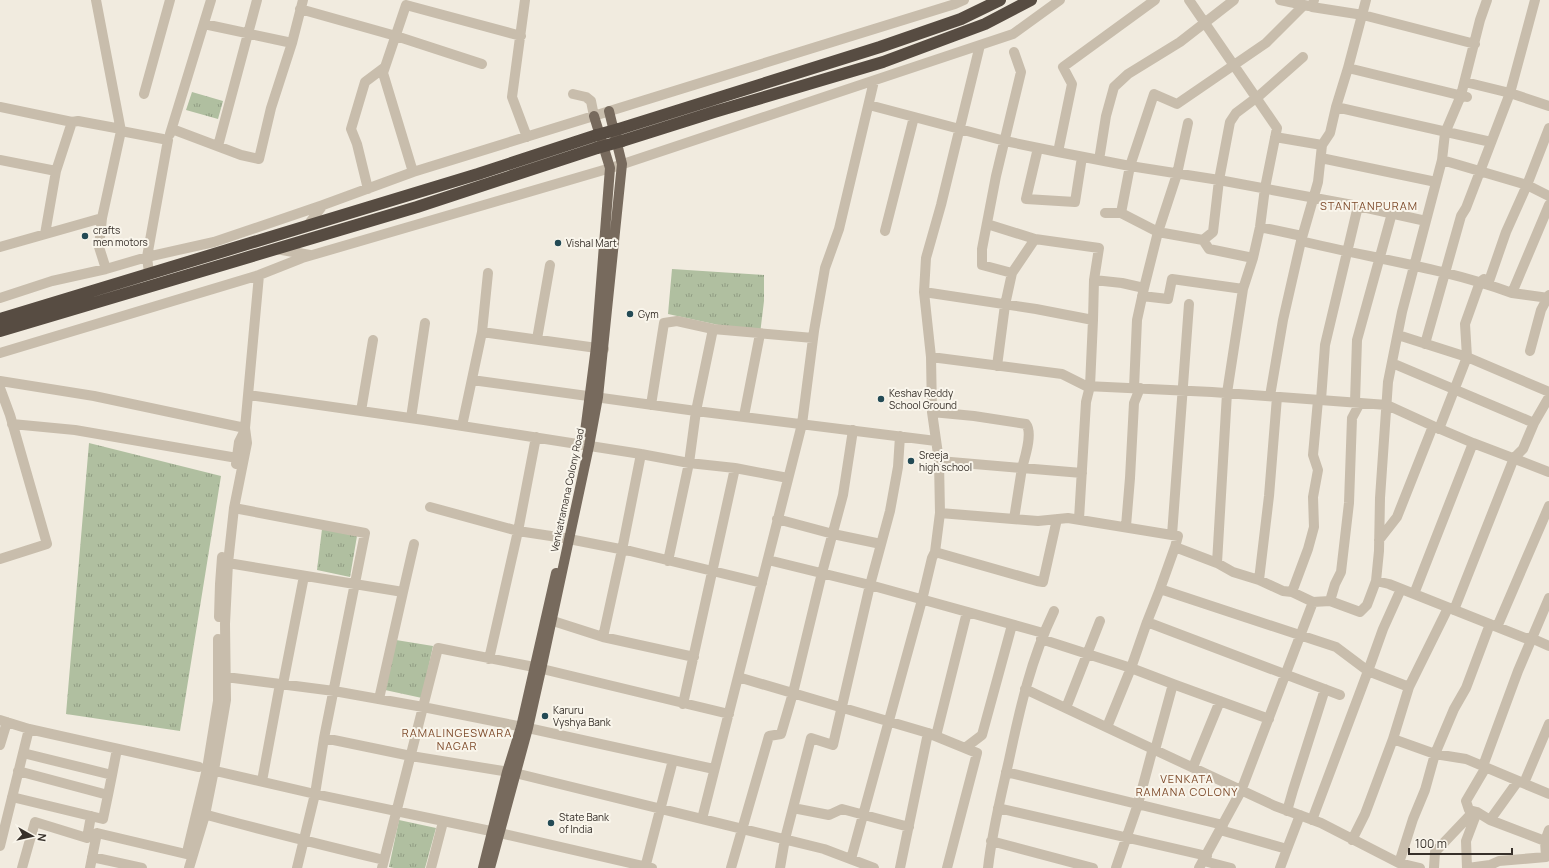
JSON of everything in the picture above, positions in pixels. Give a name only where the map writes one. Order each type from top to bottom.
[{"type":"highway","points":[[0,331],[417,207],[598,148],[620,135],[961,19],[1000,0]]},
{"type":"highway","points":[[0,319],[478,174],[597,136],[620,135],[714,112],[884,62],[985,24],[1031,0]]},
{"type":"main road","name":"Venkatramana Colony Road","points":[[490,868],[496,833],[511,773],[538,669],[553,621],[594,396],[622,164],[609,111]]},
{"type":"main road","points":[[594,116],[610,168],[600,348]]},
{"type":"main road","points":[[538,669],[567,538]]},
{"type":"main road","points":[[483,868],[496,833]]},
{"type":"street","points":[[96,0],[121,130],[102,218],[99,247],[106,269]]},
{"type":"street","points":[[144,94],[170,0]]},
{"type":"street","points":[[149,273],[147,257],[168,140],[211,0]]},
{"type":"street","points":[[218,146],[257,0]]},
{"type":"street","points":[[525,0],[512,96],[527,137]]},
{"type":"street","points":[[0,298],[52,281],[214,242],[323,205],[413,172],[964,0]]},
{"type":"street","points":[[0,353],[259,275],[312,255],[610,168],[874,81],[1013,34],[1060,0]]},
{"type":"street","points":[[1058,152],[1072,84],[1063,67],[1155,0]]},
{"type":"street","points":[[1189,0],[1277,128],[1265,188],[1260,227],[1253,258],[1243,289],[1227,393],[1217,564]]},
{"type":"street","points":[[1099,160],[1106,116],[1114,87],[1128,74],[1180,42],[1234,0]]},
{"type":"street","points":[[1280,0],[1310,4],[1363,15],[1475,44]]},
{"type":"street","points":[[1259,580],[1266,524],[1273,396],[1283,320],[1302,238],[1318,182],[1322,158],[1322,145],[1330,133],[1366,0]]},
{"type":"street","points":[[1175,547],[1233,572],[1259,580],[1283,591],[1292,592],[1313,602],[1330,601],[1360,612],[1367,605],[1376,581],[1388,382],[1402,312],[1442,160],[1446,132],[1462,97],[1480,20],[1487,0]]},
{"type":"street","points":[[1425,344],[1461,216],[1466,208],[1510,93],[1535,0]]},
{"type":"street","points":[[172,128],[218,146],[259,159],[271,108],[292,43],[302,4],[482,64]]},
{"type":"street","points":[[1121,213],[1130,166],[1154,94],[1177,104],[1266,43],[1310,4]]},
{"type":"street","points":[[413,172],[383,73],[406,5],[521,36]]},
{"type":"street","points":[[204,24],[292,43]]},
{"type":"street","points":[[851,860],[922,600],[932,558],[935,552],[940,513],[939,461],[932,412],[931,357],[924,292],[926,258],[960,129],[980,45]]},
{"type":"street","points":[[1012,273],[982,265],[982,249],[996,176],[1021,72],[1014,52]]},
{"type":"street","points":[[1203,240],[1213,232],[1219,180],[1230,122],[1236,113],[1303,57]]},
{"type":"street","points":[[368,189],[352,129],[365,82],[385,67]]},
{"type":"street","points":[[1348,68],[1462,97]]},
{"type":"street","points":[[702,819],[802,424],[813,338],[825,268],[839,229],[874,81]]},
{"type":"street","points":[[1465,82],[1510,93],[1549,106]]},
{"type":"street","points":[[573,94],[586,97],[591,101],[594,116]]},
{"type":"street","points":[[869,105],[1005,141],[1038,148],[1130,166],[1313,196],[1426,221]]},
{"type":"street","points":[[0,107],[72,122],[78,121],[168,140]]},
{"type":"street","points":[[1336,107],[1491,142]]},
{"type":"street","points":[[885,231],[914,117]]},
{"type":"street","points":[[45,234],[56,172],[72,122]]},
{"type":"street","points":[[1126,526],[1134,403],[1137,388],[1137,320],[1158,232],[1178,174],[1188,123]]},
{"type":"street","points":[[1379,540],[1397,517],[1436,427],[1455,389],[1467,358],[1465,324],[1492,272],[1506,232],[1527,185],[1549,128]]},
{"type":"street","points":[[1275,137],[1322,145]]},
{"type":"street","points":[[1038,148],[1026,199],[1075,202],[1082,157]]},
{"type":"street","points":[[1322,158],[1436,182]]},
{"type":"street","points":[[0,160],[56,172]]},
{"type":"street","points":[[1442,160],[1527,185],[1549,196]]},
{"type":"street","points":[[308,225],[323,205]]},
{"type":"street","points":[[1512,292],[1545,229],[1549,205]]},
{"type":"street","points":[[1292,592],[1308,549],[1314,527],[1313,497],[1318,470],[1313,455],[1325,345],[1358,206]]},
{"type":"street","points":[[1105,213],[1121,213],[1158,232],[1203,240],[1209,249],[1253,258]]},
{"type":"street","points":[[1330,601],[1335,584],[1341,572],[1349,496],[1352,418],[1358,402],[1357,340],[1392,213]]},
{"type":"street","points":[[0,247],[102,218]]},
{"type":"street","points":[[987,224],[1035,239],[1099,248],[1094,280],[1090,386],[1086,402],[1079,520]]},
{"type":"street","points":[[1260,227],[1347,252],[1444,273],[1485,283],[1512,292],[1548,297],[1541,310],[1530,351]]},
{"type":"street","points":[[997,366],[1005,305],[1012,273],[1035,239]]},
{"type":"street","points":[[276,249],[312,255]]},
{"type":"street","points":[[537,339],[550,265]]},
{"type":"street","points":[[462,426],[482,332],[488,273]]},
{"type":"street","points":[[222,619],[234,508],[247,443],[245,428],[259,275]]},
{"type":"street","points":[[1094,280],[1122,284],[1168,299],[1172,279],[1243,289]]},
{"type":"street","points":[[924,292],[1093,320]]},
{"type":"street","points":[[1172,535],[1189,304]]},
{"type":"street","points":[[651,405],[664,322],[676,321],[713,329],[813,338]]},
{"type":"street","points":[[411,418],[425,323]]},
{"type":"street","points":[[668,561],[689,463],[696,412],[713,329]]},
{"type":"street","points":[[482,332],[600,348]]},
{"type":"street","points":[[744,416],[760,334]]},
{"type":"street","points":[[1398,335],[1467,358],[1549,392]]},
{"type":"street","points":[[361,411],[372,340]]},
{"type":"street","points":[[931,357],[1062,374],[1086,386],[1227,393],[1387,404],[1473,443],[1549,472]]},
{"type":"street","points":[[1392,363],[1534,423]]},
{"type":"street","points":[[472,380],[594,396],[696,412],[744,416],[936,441]]},
{"type":"street","points":[[0,381],[94,396],[245,428]]},
{"type":"street","points":[[0,388],[7,419],[47,544],[0,559]]},
{"type":"street","points":[[249,395],[536,437],[689,463],[735,468],[788,478]]},
{"type":"street","points":[[1352,840],[1365,814],[1393,739],[1409,687],[1451,609],[1514,458],[1523,449],[1534,423],[1549,397]]},
{"type":"street","points":[[932,412],[982,417],[1026,424],[1029,428],[1029,435],[1014,519]]},
{"type":"street","points":[[7,419],[237,458]]},
{"type":"street","points":[[90,868],[97,833],[188,864],[201,814],[207,769],[213,757],[217,728],[226,700],[221,676],[222,619],[220,584],[227,513],[239,442],[245,428]]},
{"type":"street","points":[[731,868],[769,736],[781,734],[793,693],[843,495],[853,430]]},
{"type":"street","points":[[780,868],[785,839],[811,738],[833,745],[870,585],[890,511],[898,467],[900,436]]},
{"type":"street","points":[[489,658],[518,531],[536,437]]},
{"type":"street","points":[[1414,594],[1473,443]]},
{"type":"street","points":[[603,637],[641,454]]},
{"type":"street","points":[[939,461],[1082,473]]},
{"type":"street","points":[[683,704],[735,468]]},
{"type":"street","points":[[1399,864],[1413,819],[1425,790],[1434,754],[1454,709],[1466,688],[1549,506]]},
{"type":"street","points":[[430,507],[518,531],[567,538],[762,584]]},
{"type":"street","points":[[234,508],[366,533],[324,738],[315,794],[297,868]]},
{"type":"street","points":[[940,513],[1038,521],[1068,518],[1126,526],[1178,536],[1160,590],[1107,727]]},
{"type":"street","points":[[777,519],[833,534],[881,544]]},
{"type":"street","points":[[935,552],[1043,582],[1057,519]]},
{"type":"street","points":[[379,699],[414,544]]},
{"type":"street","points":[[768,560],[870,585],[1012,625],[1087,654],[1131,668],[1269,719]]},
{"type":"street","points":[[228,563],[403,592]]},
{"type":"street","points":[[262,781],[304,576]]},
{"type":"street","points":[[1376,581],[1401,589],[1549,646]]},
{"type":"street","points":[[1312,820],[1383,629],[1401,589]]},
{"type":"street","points":[[1160,590],[1336,647],[1368,671],[1409,687]]},
{"type":"street","points":[[1545,840],[1490,820],[1469,810],[1466,801],[1485,767],[1531,638],[1549,598]]},
{"type":"street","points":[[1203,862],[1241,791],[1313,602]]},
{"type":"street","points":[[988,868],[991,841],[1025,689],[1042,636],[1054,611]]},
{"type":"street","points":[[900,868],[932,735],[967,612]]},
{"type":"street","points":[[553,621],[603,637],[694,658]]},
{"type":"street","points":[[1066,708],[1100,621]]},
{"type":"street","points":[[1147,622],[1340,695]]},
{"type":"street","points":[[965,748],[982,735],[1012,625]]},
{"type":"street","points":[[201,814],[383,864],[438,648],[538,669],[729,714]]},
{"type":"street","points":[[221,676],[334,691],[423,707],[524,727],[714,769]]},
{"type":"street","points":[[738,677],[889,721],[932,735],[977,754],[947,868]]},
{"type":"street","points":[[1116,868],[1125,837],[1138,804],[1173,684]]},
{"type":"street","points":[[1025,689],[1193,767],[1241,791],[1312,820],[1399,864],[1420,868]]},
{"type":"street","points":[[1287,811],[1325,689]]},
{"type":"street","points":[[1193,767],[1220,701]]},
{"type":"street","points":[[0,745],[4,721],[29,729],[315,794],[647,867],[673,760]]},
{"type":"street","points":[[1490,820],[1521,782],[1549,724]]},
{"type":"street","points":[[0,846],[3,817],[12,797],[29,729]]},
{"type":"street","points":[[324,738],[411,756],[511,773],[824,849],[874,868]]},
{"type":"street","points":[[1393,739],[1434,754],[1466,759],[1549,794]]},
{"type":"street","points":[[12,797],[103,819],[117,749]]},
{"type":"street","points":[[23,753],[112,775]]},
{"type":"street","points":[[18,771],[108,795]]},
{"type":"street","points":[[1006,772],[1138,804],[1222,827],[1287,849]]},
{"type":"street","points":[[793,808],[829,815],[842,809],[909,827]]},
{"type":"street","points":[[998,808],[1125,837],[1203,862],[1231,868]]},
{"type":"street","points":[[1434,868],[1435,852],[1475,812]]},
{"type":"street","points":[[1475,812],[1466,841],[1468,868],[1490,866],[1499,861],[1547,856],[1545,840],[1549,830]]},
{"type":"street","points":[[1280,868],[1300,815]]},
{"type":"street","points":[[22,868],[35,822],[87,838],[91,816]]},
{"type":"street","points":[[432,868],[443,822]]},
{"type":"street","points":[[991,841],[1093,868]]},
{"type":"street","points":[[92,857],[142,868]]},
{"type":"green space","points":[[192,92],[223,101],[218,119],[186,110]]},
{"type":"green space","points":[[672,269],[764,275],[764,301],[760,334],[668,314]]},
{"type":"green space","points":[[89,443],[221,476],[180,731],[66,714]]},
{"type":"green space","points":[[322,529],[357,536],[350,577],[317,570]]},
{"type":"green space","points":[[396,640],[433,646],[422,698],[385,690]]},
{"type":"green space","points":[[399,820],[436,828],[425,868],[389,867]]},
{"type":"place","name":"crafts men motors","points":[[85,236]]},
{"type":"place","name":"Vishal Mart","points":[[558,243]]},
{"type":"place","name":"Gym","points":[[630,314]]},
{"type":"place","name":"Keshav Reddy School Ground","points":[[881,399]]},
{"type":"place","name":"Sreeja high school","points":[[911,461]]},
{"type":"place","name":"Karuru Vyshya Bank","points":[[545,716]]},
{"type":"place","name":"State Bank of India","points":[[551,823]]},
{"type":"district","name":"STANTANPURAM","points":[[1369,205]]},
{"type":"district","name":"RAMALINGESWARA NAGAR","points":[[457,738]]},
{"type":"district","name":"VENKATA RAMANA COLONY","points":[[1187,784]]}]
